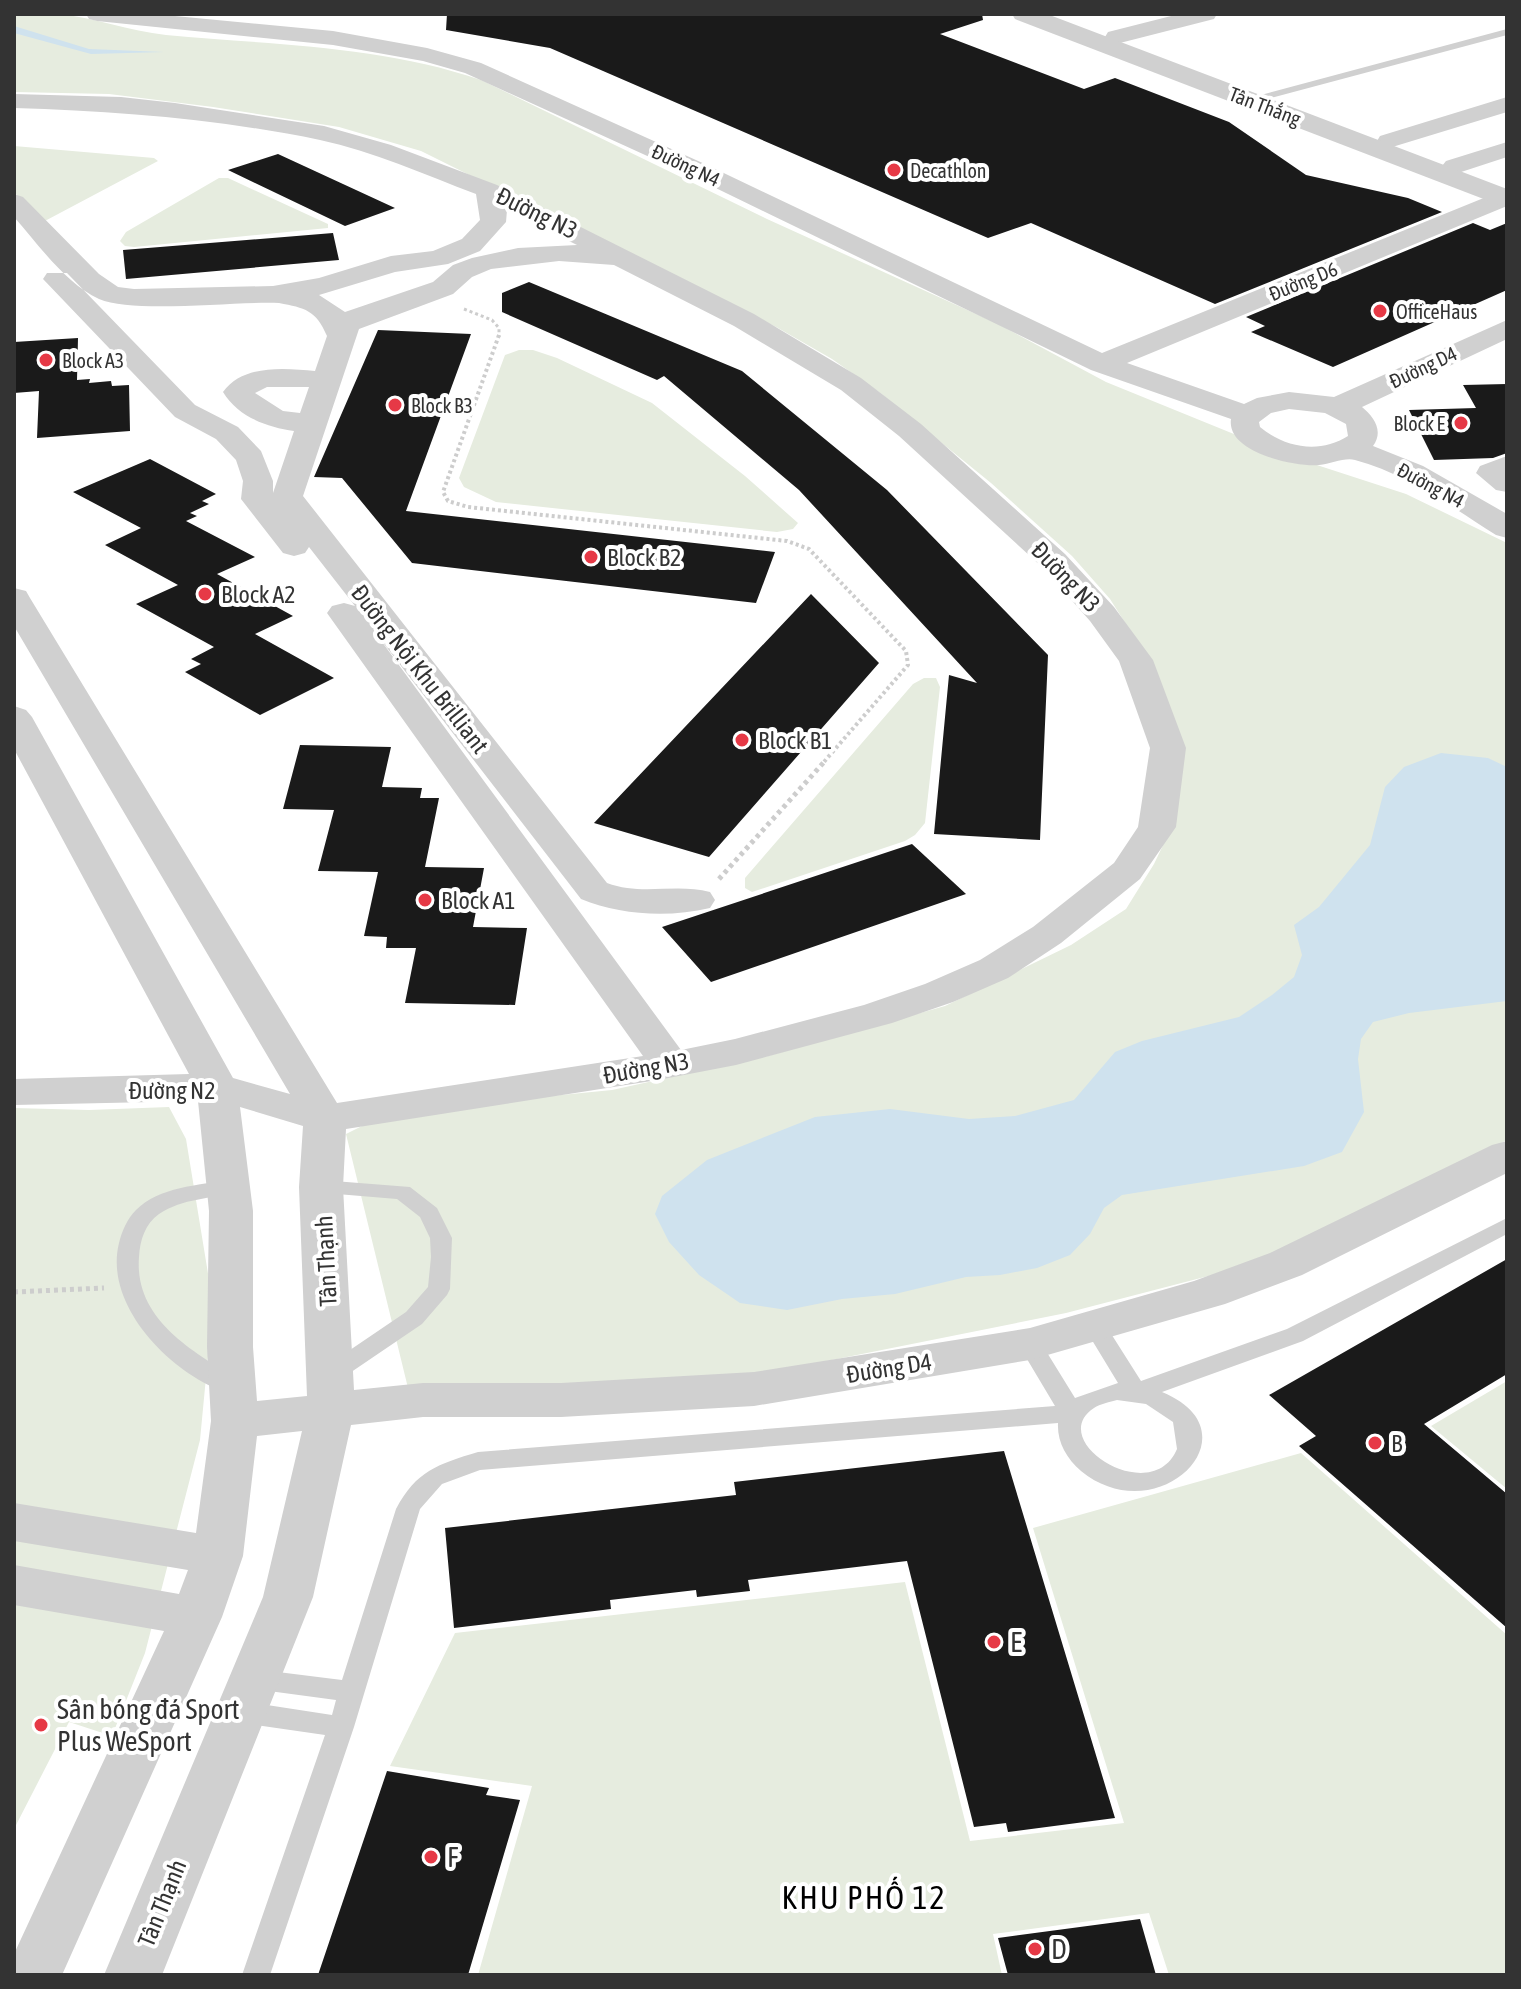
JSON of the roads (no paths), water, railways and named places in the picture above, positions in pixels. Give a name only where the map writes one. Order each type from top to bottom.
[{"type":"street","name":"Đường N4","points":[[97,14],[360,41],[434,55],[473,68],[698,170],[1101,364],[1248,415]]},
{"type":"street","name":"Tân Thắng","points":[[1024,14],[1506,195]]},
{"type":"street","name":"Tân Thắng","points":[[1057,14],[1455,166],[1506,195]]},
{"type":"street","points":[[1116,37],[1206,14]]},
{"type":"street","name":"Đường N3","points":[[14,101],[121,104],[324,133],[436,168],[488,190],[744,320],[851,384],[921,439],[1054,561],[1102,614],[1136,660],[1168,748],[1157,827],[1127,871],[1047,935],[994,969],[939,993],[878,1014],[736,1052],[325,1118]]},
{"type":"street","points":[[1389,141],[1507,104]]},
{"type":"street","points":[[1455,166],[1507,149]]},
{"type":"street","points":[[334,311],[391,264],[460,250],[489,230],[494,211],[488,190]]},
{"type":"street","name":"Đường D6","points":[[1101,364],[1506,195]]},
{"type":"street","points":[[14,202],[107,293],[137,298],[269,293],[334,311],[427,293],[450,284],[477,264],[527,256],[584,254],[630,260]]},
{"type":"street","points":[[14,231],[185,411],[227,433],[250,457],[258,481],[257,499],[329,591],[670,1064]]},
{"type":"street","points":[[420,260],[447,266],[454,274],[453,279]]},
{"type":"street","name":"Đường Nội Khu Brilliant","points":[[334,311],[326,380],[287,497],[594,891],[611,900],[632,903],[696,900]]},
{"type":"street","name":"Đường D4","points":[[1339,406],[1507,328]]},
{"type":"street","points":[[312,424],[275,419],[238,392],[246,384],[259,380],[326,380]]},
{"type":"street","points":[[1277,401],[1339,406],[1361,422],[1365,430],[1363,439],[1351,448],[1324,455],[1305,455],[1268,447],[1246,430],[1244,421],[1261,406],[1277,401]]},
{"type":"street","name":"Đường N4","points":[[1351,448],[1371,454],[1424,481],[1507,528]]},
{"type":"street","points":[[1507,465],[1491,473],[1507,483]]},
{"type":"street","points":[[14,598],[325,1118]]},
{"type":"street","points":[[14,717],[217,1087],[229,1187],[230,1347],[235,1405],[218,1556],[196,1617],[33,1975]]},
{"type":"street","name":"Đường N2","points":[[14,1092],[217,1087],[325,1118]]},
{"type":"street","name":"Tân Thạnh","points":[[133,1975],[288,1597],[330,1393],[321,1187],[325,1118]]},
{"type":"street","name":"Đường D4","points":[[235,1405],[330,1393],[423,1400],[561,1400],[754,1389],[1030,1344],[1209,1293],[1286,1264],[1507,1155]]},
{"type":"street","points":[[14,1522],[218,1556]]},
{"type":"street","points":[[14,1585],[196,1617]]},
{"type":"lane","points":[[1267,95],[1507,32]]},
{"type":"lane","points":[[229,1187],[176,1196],[143,1216],[131,1236],[129,1288],[138,1306],[169,1345],[235,1405]]},
{"type":"lane","points":[[321,1187],[402,1192],[429,1213],[441,1238],[442,1257],[439,1289],[414,1318],[330,1393]]},
{"type":"lane","points":[[1095,1327],[1136,1392],[1171,1406],[1183,1419],[1190,1433],[1190,1448],[1183,1462],[1170,1473],[1131,1482],[1110,1478],[1092,1469],[1077,1457],[1069,1442],[1067,1427],[1072,1413],[1083,1402],[1098,1395],[1136,1392],[1295,1335],[1507,1225]]},
{"type":"lane","points":[[1030,1344],[1072,1413]]},
{"type":"lane","points":[[256,1975],[341,1727],[408,1509],[417,1493],[433,1478],[454,1468],[500,1459],[681,1447],[1072,1413]]},
{"type":"lane","points":[[247,1696],[352,1692]]},
{"type":"lane","points":[[247,1696],[341,1727]]},
{"type":"water","points":[[14,26],[89,49],[164,52],[91,54],[14,33]]},
{"type":"water","points":[[1441,753],[1488,758],[1507,767],[1507,1001],[1409,1013],[1373,1022],[1361,1039],[1358,1059],[1364,1112],[1342,1152],[1304,1166],[1122,1195],[1104,1208],[1090,1234],[1070,1255],[1037,1268],[966,1277],[895,1294],[842,1299],[787,1310],[740,1303],[699,1275],[669,1242],[655,1214],[662,1196],[707,1160],[815,1117],[890,1109],[969,1119],[1015,1116],[1074,1100],[1115,1052],[1142,1041],[1239,1017],[1294,977],[1302,955],[1294,925],[1319,907],[1370,845],[1385,787],[1404,767]]},
{"type":"place","name":"Decathlon","points":[[894,170]]},
{"type":"place","name":"OfficeHaus","points":[[1380,311]]},
{"type":"place","name":"Block A3","points":[[46,360]]},
{"type":"place","name":"Block B3","points":[[395,405]]},
{"type":"place","name":"Block E","points":[[1461,423]]},
{"type":"place","name":"Block B2","points":[[591,557]]},
{"type":"place","name":"Block A2","points":[[205,594]]},
{"type":"place","name":"Block B1","points":[[742,740]]},
{"type":"place","name":"Block A1","points":[[425,900]]},
{"type":"place","name":"B","points":[[1375,1443]]},
{"type":"place","name":"E","points":[[994,1642]]},
{"type":"place","name":"Sân bóng đá Sport Plus WeSport","points":[[41,1725]]},
{"type":"place","name":"F","points":[[431,1857]]},
{"type":"place","name":"D","points":[[1035,1949]]},
{"type":"district","name":"KHU PHỐ 12","points":[[864,1897]]}]
